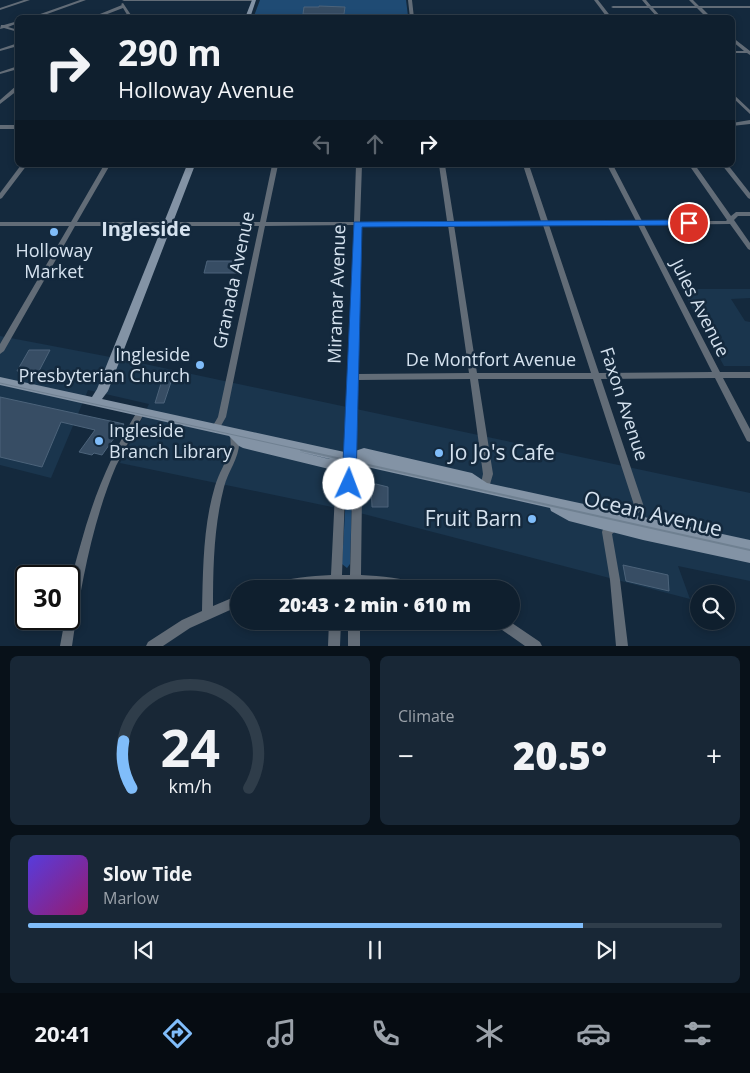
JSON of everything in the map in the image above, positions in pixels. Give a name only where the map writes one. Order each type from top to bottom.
[{"type":"main road","points":[[248,15],[254,0]]},
{"type":"main road","points":[[94,402],[102,391],[190,167]]},
{"type":"main road","name":"Ocean Avenue","points":[[0,375],[26,387]]},
{"type":"main road","name":"Ocean Avenue","points":[[0,381],[215,429],[234,434],[243,443],[329,464],[350,459],[549,502],[569,515],[750,546]]},
{"type":"main road","name":"Ocean Avenue","points":[[619,523],[750,557]]},
{"type":"street","points":[[0,9],[28,0]]},
{"type":"street","points":[[40,15],[84,0]]},
{"type":"street","points":[[129,15],[122,2],[124,0],[254,0]]},
{"type":"street","points":[[410,0],[412,15]]},
{"type":"street","points":[[596,0],[608,15]]},
{"type":"street","points":[[644,0],[657,15]]},
{"type":"street","points":[[691,0],[707,15]]},
{"type":"street","points":[[738,0],[749,8]]},
{"type":"street","points":[[100,15],[124,6]]},
{"type":"street","points":[[613,7],[749,8]]},
{"type":"street","points":[[1,27],[15,23]]},
{"type":"street","points":[[1,27],[15,30]]},
{"type":"street","points":[[735,40],[750,53]]},
{"type":"street","points":[[0,50],[15,45]]},
{"type":"street","points":[[735,52],[750,53]]},
{"type":"street","points":[[0,73],[15,68]]},
{"type":"street","points":[[0,103],[15,90]]},
{"type":"street","points":[[735,97],[750,113]]},
{"type":"street","points":[[735,124],[750,122]]},
{"type":"street","points":[[0,128],[15,128]]},
{"type":"street","points":[[0,197],[22,167]]},
{"type":"street","points":[[0,351],[106,167]]},
{"type":"street","name":"Granada Avenue","points":[[215,429],[222,417],[275,167]]},
{"type":"street","name":"Miramar Avenue","points":[[336,580],[340,493],[349,484],[359,167]]},
{"type":"street","points":[[442,167],[488,474],[485,488]]},
{"type":"street","name":"Faxon Avenue","points":[[527,167],[639,507],[607,532],[615,580],[622,646]]},
{"type":"street","name":"Jules Avenue","points":[[611,167],[750,438]]},
{"type":"street","points":[[693,167],[750,248]]},
{"type":"street","points":[[727,167],[750,197]]},
{"type":"street","points":[[0,224],[728,223],[736,214],[750,214]]},
{"type":"street","name":"De Montfort Avenue","points":[[352,377],[750,375]]},
{"type":"street","points":[[66,646],[78,569],[90,524],[114,461],[140,412]]},
{"type":"street","points":[[208,612],[208,566],[212,521],[220,485],[235,448],[234,434]]},
{"type":"street","name":"Miramar Avenue","points":[[349,484],[357,493],[355,580]]},
{"type":"street","points":[[152,646],[208,612],[230,603]]},
{"type":"street","points":[[334,646],[335,630]]},
{"type":"street","points":[[354,630],[354,646]]},
{"type":"street","points":[[512,630],[536,646]]},
{"type":"shaded area","points":[[260,0],[406,0],[408,15],[254,15]]},
{"type":"shaded area","points":[[682,289],[750,289],[750,298],[731,299],[745,321],[750,322],[750,366],[724,366]]},
{"type":"shaded area","points":[[0,336],[126,360],[750,493],[750,581],[678,566],[690,599],[356,512],[120,463],[149,404],[88,390],[51,478],[0,465]]},
{"type":"shaded area","points":[[346,496],[352,498],[350,564],[347,568],[342,564]]},
{"type":"building","points":[[304,7],[345,7],[344,14],[303,14]]},
{"type":"building","points":[[207,261],[240,261],[238,273],[204,273]]},
{"type":"building","points":[[29,350],[50,350],[39,371],[17,371]]},
{"type":"building","points":[[173,376],[164,403],[155,403],[163,377]]},
{"type":"building","points":[[0,397],[124,424],[102,455],[94,453],[92,455],[79,452],[95,430],[61,422],[42,467],[0,457]]},
{"type":"building","points":[[376,484],[388,487],[388,507],[372,507],[371,485]]},
{"type":"building","points":[[623,565],[668,575],[669,591],[626,581]]},
{"type":"tram line","points":[[0,383],[306,451]]},
{"type":"tram line","points":[[301,450],[750,550]]},
{"type":"place","name":"Holloway Market","points":[[54,232]]},
{"type":"place","name":"Ingleside Presbyterian Church","points":[[200,365]]},
{"type":"place","name":"Ingleside Branch Library","points":[[99,441]]},
{"type":"place","name":"Jo Jo's Cafe","points":[[439,453]]},
{"type":"place","name":"Fruit Barn","points":[[532,519]]},
{"type":"district","name":"Ingleside","points":[[146,229]]},
{"type":"route","points":[[349,484],[358,224],[689,223]]}]
